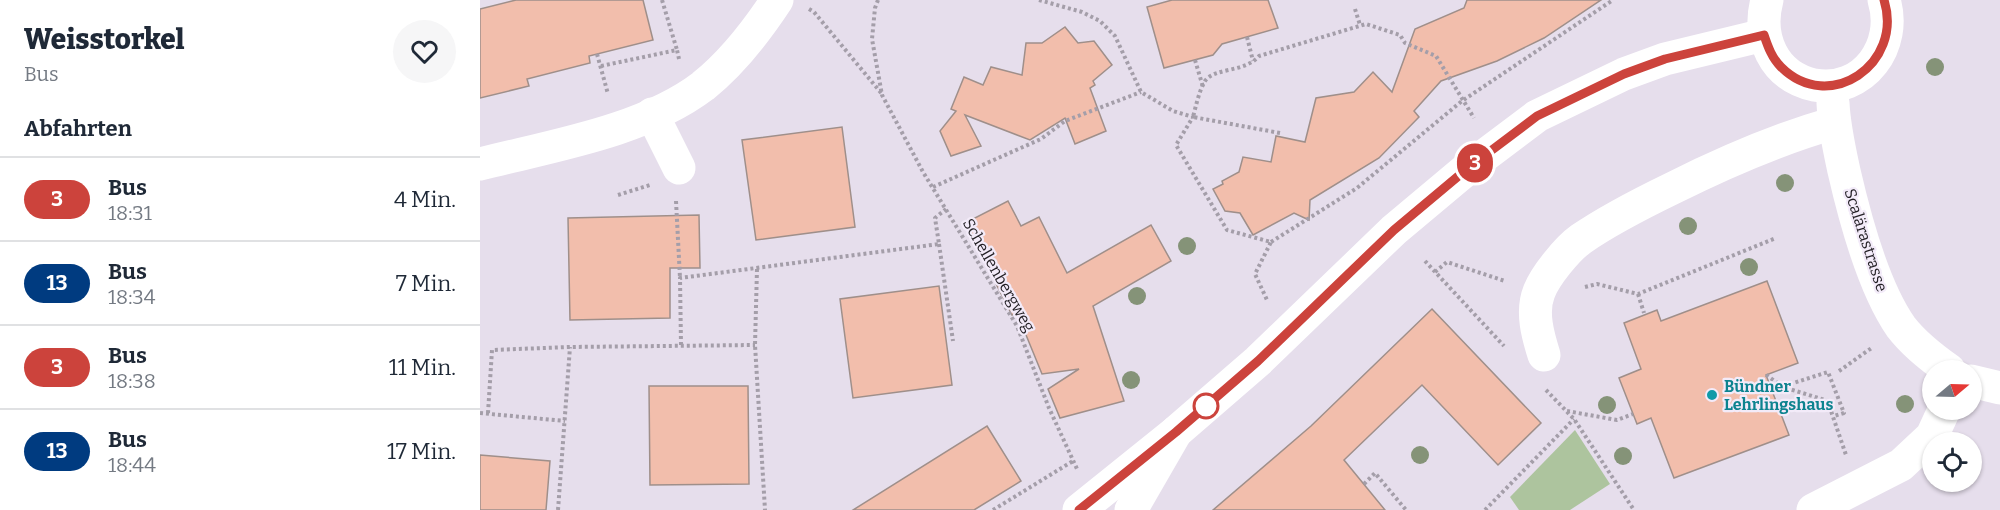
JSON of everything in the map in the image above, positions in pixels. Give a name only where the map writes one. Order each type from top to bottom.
[{"type":"main road","points":[[1767,0],[1763,15],[1764,35],[1770,52],[1782,68],[1797,78],[1815,85],[1833,85],[1853,80],[1869,68],[1881,52],[1887,34],[1888,14],[1884,0]]},
{"type":"main road","points":[[480,164],[618,128],[675,104],[703,86],[753,36],[792,4]]},
{"type":"main road","points":[[1079,510],[1176,432],[1258,361],[1394,230],[1468,168],[1537,116],[1624,74],[1665,59],[1764,35]]},
{"type":"main road","name":"Scalärastrasse","points":[[1833,85],[1834,123],[1854,213],[1881,292],[1906,333],[1936,360]]},
{"type":"main road","points":[[652,114],[669,184]]},
{"type":"main road","points":[[1544,355],[1537,332],[1536,313],[1539,293],[1558,262],[1580,240],[1639,204],[1723,163],[1800,132],[1834,123]]},
{"type":"main road","points":[[1982,384],[2000,388]]},
{"type":"main road","points":[[1813,510],[1901,465],[1932,436],[1939,420]]},
{"type":"main road","points":[[1131,510],[1176,432]]},
{"type":"path","points":[[662,0],[682,69]]},
{"type":"path","name":"Schellenbergweg","points":[[878,0],[872,39],[882,95]]},
{"type":"path","points":[[1039,0],[1082,12],[1100,21],[1115,36],[1142,92],[1173,111],[1193,117],[1280,133]]},
{"type":"path","points":[[1268,300],[1255,274],[1271,242],[1356,188],[1462,101],[1613,0]]},
{"type":"path","name":"Schellenbergweg","points":[[792,4],[814,12],[882,95],[933,187],[1017,326],[1073,461],[1081,475]]},
{"type":"path","points":[[1355,9],[1360,26]]},
{"type":"path","points":[[1271,242],[1227,230],[1176,145],[1193,117],[1206,81],[1212,75],[1251,64],[1259,56],[1366,24],[1400,35],[1405,43],[1436,56],[1474,118]]},
{"type":"path","points":[[1247,37],[1254,62]]},
{"type":"path","points":[[601,66],[677,50]]},
{"type":"path","points":[[597,54],[609,96]]},
{"type":"path","points":[[1195,60],[1203,87]]},
{"type":"path","points":[[933,187],[1041,139],[1065,121],[1142,92]]},
{"type":"path","points":[[618,195],[669,184],[680,278],[681,345]]},
{"type":"path","points":[[946,209],[935,218],[953,341]]},
{"type":"path","points":[[1435,272],[1447,262],[1539,293],[1598,284],[1638,294],[1776,238]]},
{"type":"path","points":[[680,278],[939,244]]},
{"type":"path","points":[[758,269],[755,345],[765,510]]},
{"type":"path","points":[[1638,294],[1644,313]]},
{"type":"path","points":[[488,413],[492,350],[755,345]]},
{"type":"path","points":[[558,510],[570,347]]},
{"type":"path","points":[[1839,371],[1871,349]]},
{"type":"path","points":[[1783,387],[1828,372],[1844,413],[1833,416]]},
{"type":"path","points":[[1766,375],[1783,387],[1825,399],[1857,488]]},
{"type":"path","points":[[1566,411],[1617,420],[1633,414]]},
{"type":"path","points":[[480,413],[565,421]]},
{"type":"path","points":[[1485,510],[1574,419]]},
{"type":"path","points":[[993,510],[1073,461]]},
{"type":"path","points":[[1364,484],[1375,473],[1407,510]]},
{"type":"green space","points":[[1575,430],[1610,484],[1570,510],[1519,510],[1510,497]]},
{"type":"building","points":[[516,0],[643,0],[653,40],[589,56],[590,63],[527,79],[529,86],[480,98],[480,9]]},
{"type":"building","points":[[1172,0],[1268,0],[1278,28],[1222,44],[1213,55],[1164,68],[1147,7]]},
{"type":"building","points":[[1467,0],[1601,0],[1544,38],[1497,61],[1441,81],[1414,111],[1419,117],[1379,158],[1310,200],[1309,220],[1294,213],[1253,235],[1240,213],[1225,211],[1213,189],[1239,172],[1243,157],[1271,162],[1276,136],[1305,142],[1316,98],[1354,92],[1373,72],[1392,92],[1415,29],[1464,8]]},
{"type":"building","points":[[1065,27],[1078,43],[1094,41],[1112,65],[1093,81],[1095,85],[1090,88],[1106,131],[1075,144],[1065,118],[1030,140],[965,115],[981,146],[951,156],[940,131],[956,111],[951,109],[964,77],[983,85],[991,67],[1022,75],[1026,43],[1042,43]]},
{"type":"building","points":[[842,127],[855,227],[756,240],[742,140]]},
{"type":"building","points":[[1008,201],[1021,226],[1039,217],[1067,273],[1151,225],[1171,261],[1093,306],[1124,401],[1060,418],[1048,389],[1079,369],[1042,374],[1017,313],[1012,315],[965,223]]},
{"type":"building","points":[[699,215],[700,268],[670,268],[670,318],[570,320],[568,218]]},
{"type":"building","name":"Bündner Lehrlingshaus","points":[[1767,281],[1798,363],[1766,375],[1789,435],[1674,478],[1651,418],[1637,424],[1619,378],[1641,369],[1624,323],[1657,310],[1661,321]]},
{"type":"building","points":[[939,286],[952,385],[853,398],[840,299]]},
{"type":"building","points":[[1432,309],[1541,423],[1498,465],[1422,385],[1344,460],[1385,510],[1213,510],[1311,426]]},
{"type":"building","points":[[649,386],[748,386],[749,484],[650,485]]},
{"type":"building","points":[[987,426],[1021,481],[974,510],[853,510]]},
{"type":"building","points":[[480,455],[550,461],[546,510],[480,510]]},
{"type":"bus line","name":"3","points":[[1079,510],[1176,432],[1258,361],[1394,230],[1468,168],[1537,116],[1624,74],[1665,59],[1764,35],[1770,52],[1782,68],[1797,78],[1815,85],[1833,85],[1853,80],[1869,68],[1881,52],[1887,34],[1888,14],[1884,0]]},
{"type":"place","name":"Bündner Lehrlingshaus","points":[[1712,395]]}]
